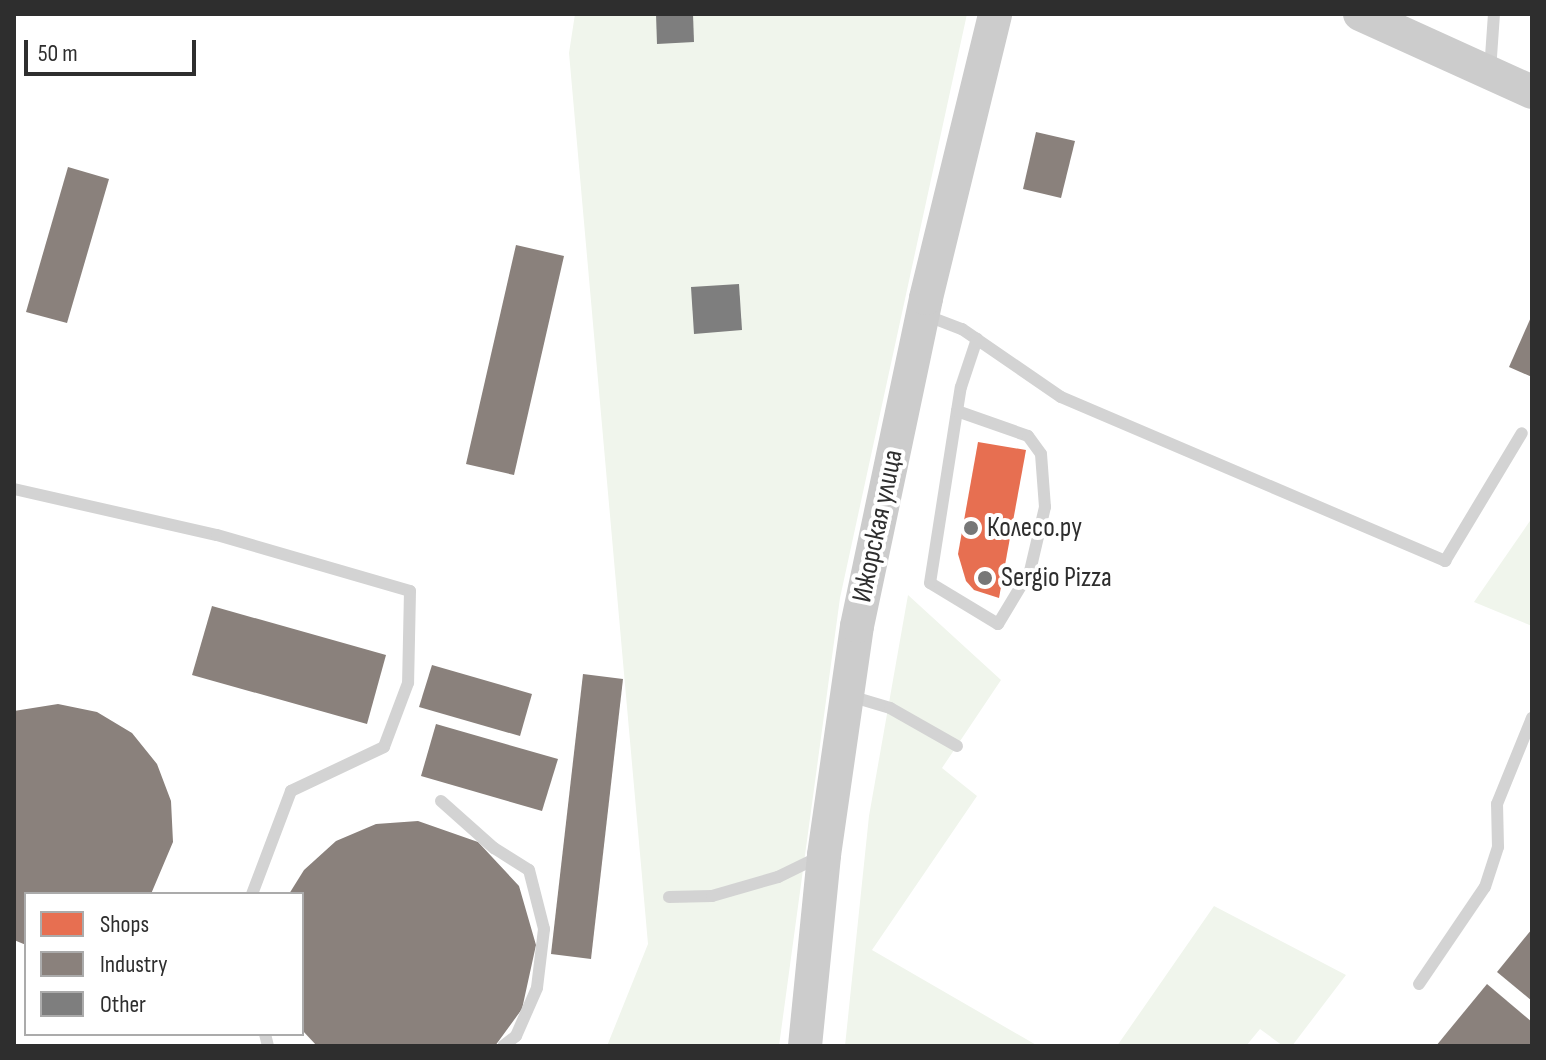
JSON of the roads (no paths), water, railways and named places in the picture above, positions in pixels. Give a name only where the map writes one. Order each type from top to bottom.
[{"type":"main road","name":"Ижорская улица","points":[[805,1046],[824,855],[847,695],[922,313],[995,14]]},
{"type":"main road","points":[[1360,14],[1532,92]]},
{"type":"lane","points":[[1490,73],[1494,14]]},
{"type":"lane","points":[[922,313],[977,339],[1061,397],[1445,561],[1522,433]]},
{"type":"lane","points":[[957,411],[1028,436],[1041,454],[1045,507],[1030,571],[998,624],[930,583],[957,411],[977,339]]},
{"type":"lane","points":[[14,489],[217,535],[410,591],[408,683],[384,747],[291,791],[253,892]]},
{"type":"lane","points":[[847,695],[890,708],[957,746]]},
{"type":"lane","points":[[1419,984],[1485,887],[1498,847],[1497,804],[1532,718]]},
{"type":"lane","points":[[441,801],[494,848],[529,870],[544,929],[537,988],[516,1036],[503,1046]]},
{"type":"lane","points":[[669,897],[712,896],[778,877],[824,855]]},
{"type":"place","name":"Колесо.ру","points":[[971,528]]},
{"type":"place","name":"Sergio Pizza","points":[[985,578]]}]
